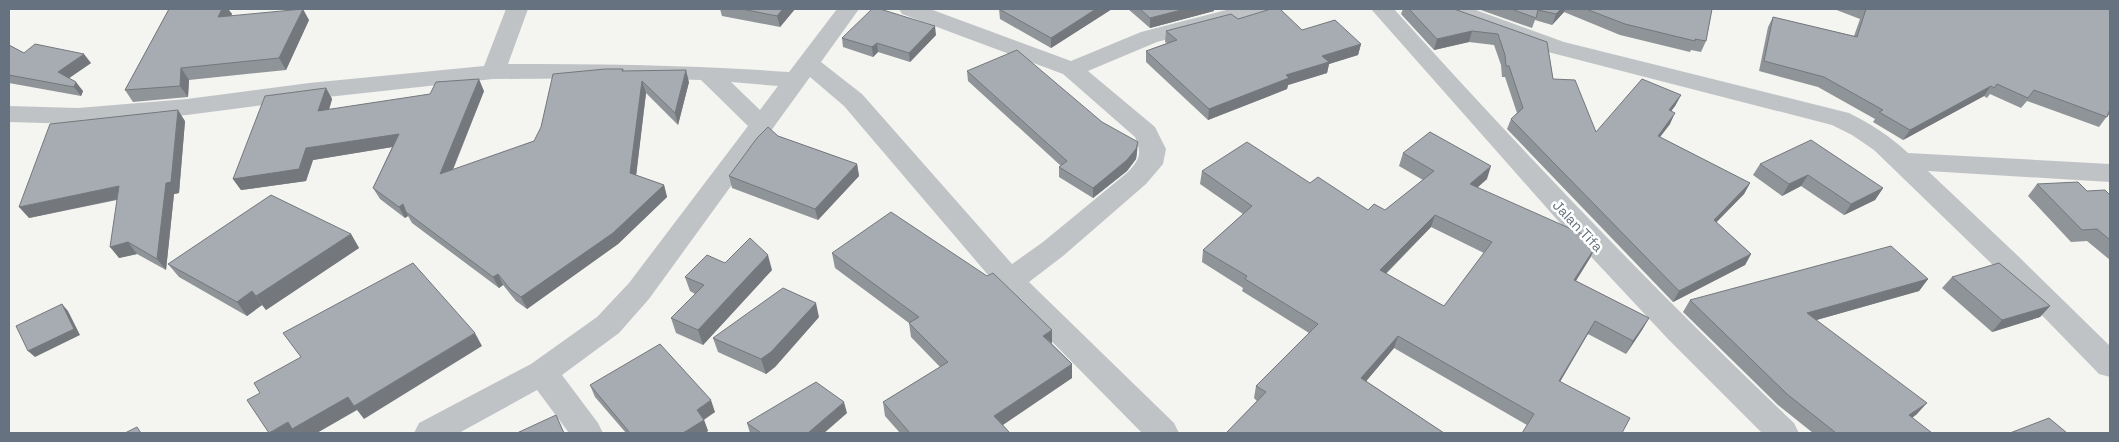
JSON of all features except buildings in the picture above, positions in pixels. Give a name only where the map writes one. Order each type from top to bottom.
[{"type":"street","points":[[493,72],[518,9]]},
{"type":"street","points":[[430,433],[542,373],[608,324],[639,291],[848,9]]},
{"type":"street","points":[[910,9],[1071,70],[1146,133],[1153,149],[1150,164],[1138,178],[1053,249],[1010,281]]},
{"type":"street","points":[[1071,70],[1149,37],[1255,9]]},
{"type":"street","name":"Jalan Tifa","points":[[1382,9],[1553,200],[1700,354],[1783,433]]},
{"type":"street","points":[[1449,9],[1472,15],[1528,39],[1840,119],[1861,129],[1882,144],[2007,262],[2110,366]]},
{"type":"street","points":[[9,114],[78,116],[493,72],[628,71],[707,74],[802,71],[853,100],[1010,281],[1163,433]]},
{"type":"street","points":[[707,74],[762,126]]},
{"type":"street","points":[[1900,161],[2110,173]]},
{"type":"street","points":[[542,373],[587,433]]}]
